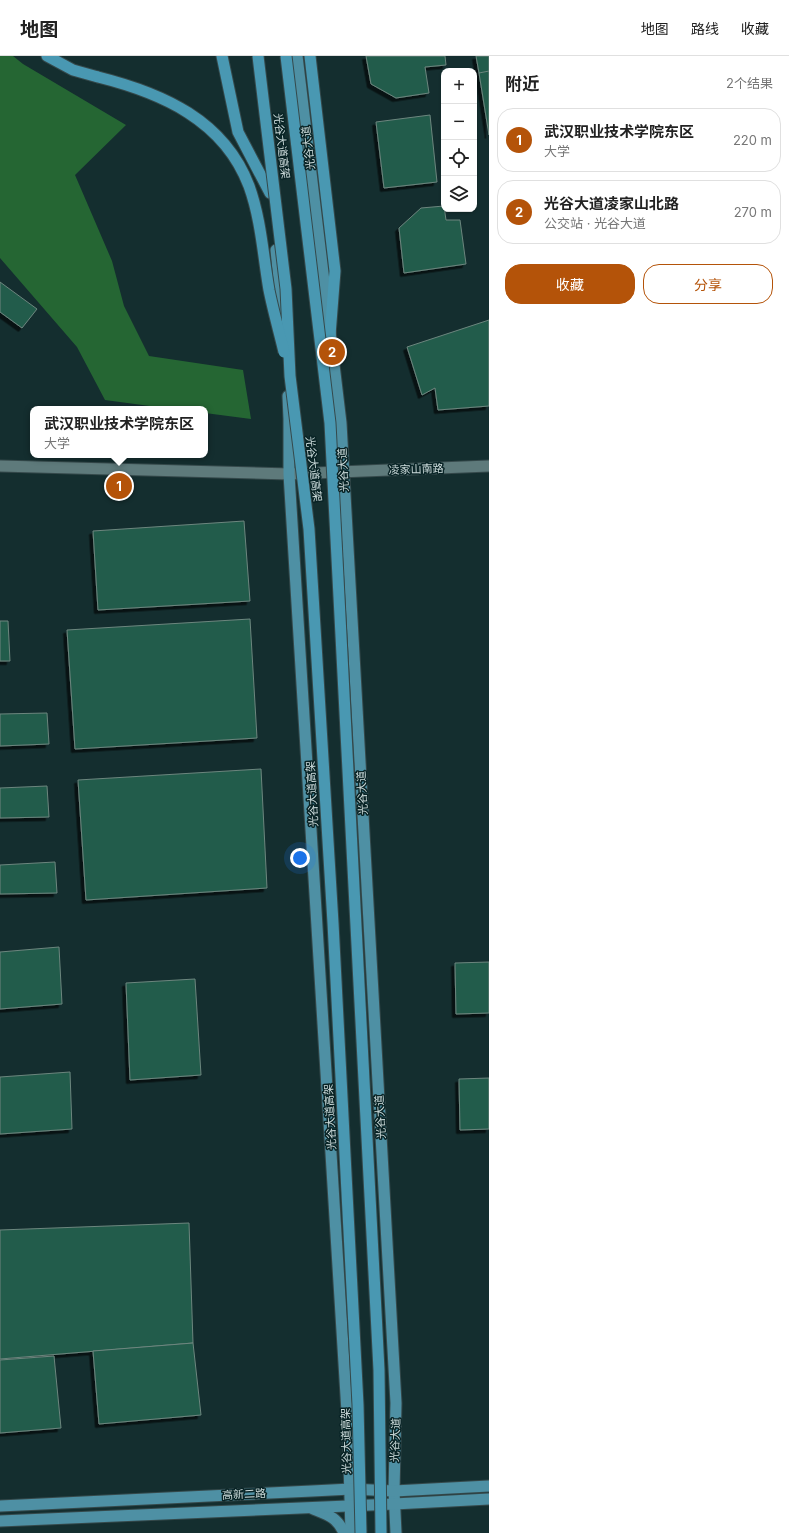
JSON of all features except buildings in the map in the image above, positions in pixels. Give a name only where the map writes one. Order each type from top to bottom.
[{"type":"highway","points":[[47,56],[73,70],[122,83],[145,91],[186,110],[212,131],[234,158],[249,186],[254,205],[260,230],[269,291],[290,376]]},
{"type":"highway","name":"光谷大道高架","points":[[258,56],[286,289],[290,376],[309,529],[333,930],[358,1405],[361,1533]]},
{"type":"highway","name":"光谷大道高架","points":[[286,56],[330,423],[380,1370],[381,1533]]},
{"type":"highway","points":[[310,56],[335,271],[330,335]]},
{"type":"highway","points":[[222,58],[238,132],[270,193]]},
{"type":"main road","points":[[252,56],[270,193],[281,300],[289,419],[289,474],[348,1428],[351,1533]]},
{"type":"main road","name":"光谷大道","points":[[296,56],[341,423],[396,1403],[394,1491],[396,1533]]},
{"type":"main road","name":"高新二路","points":[[0,1506],[350,1489],[394,1491],[489,1486]]},
{"type":"main road","name":"高新二路","points":[[0,1521],[394,1504],[489,1498]]},
{"type":"main road","points":[[308,1508],[329,1515],[339,1523],[344,1533]]},
{"type":"street","name":"凌家山南路","points":[[0,466],[289,474],[489,466]]},
{"type":"green space","points":[[0,56],[13,56],[23,64],[126,125],[75,175],[112,261],[124,306],[149,356],[243,370],[251,419],[208,413],[208,406],[150,406],[105,400],[77,347],[0,258]]},
{"type":"place","name":"光谷大道凌家山北路","points":[[332,352]]},
{"type":"place","name":"武汉职业技术学院东区","points":[[119,486]]}]
